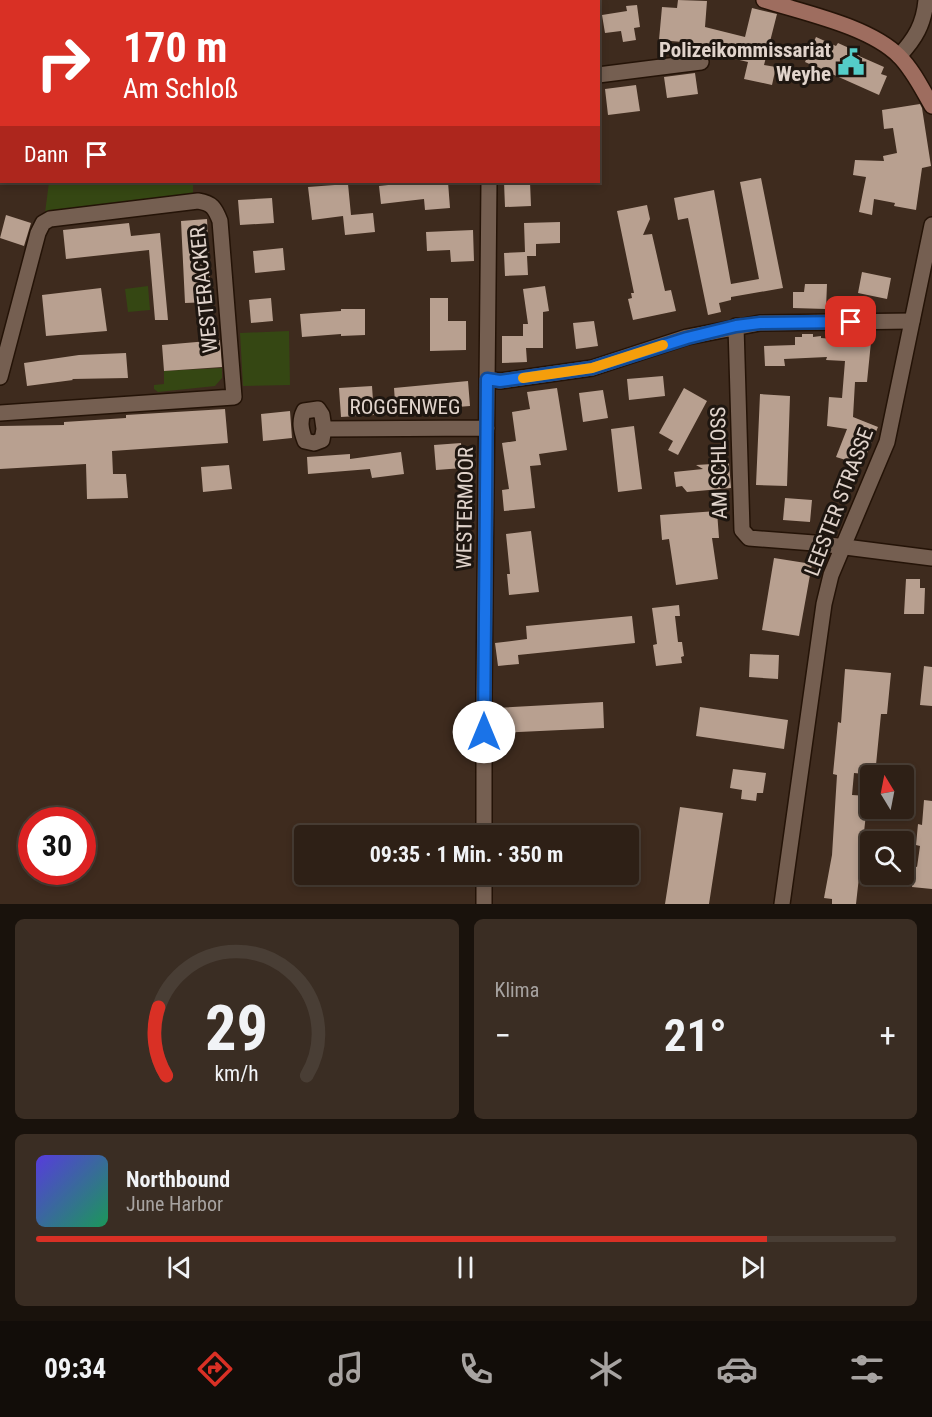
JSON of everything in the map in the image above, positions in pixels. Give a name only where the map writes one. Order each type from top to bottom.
[{"type":"main road","points":[[764,0],[859,31],[882,43],[899,56],[932,106]]},
{"type":"street","points":[[899,56],[919,32],[926,0]]},
{"type":"street","points":[[600,75],[701,62]]},
{"type":"street","name":"WESTERMOOR","points":[[484,825],[489,183]]},
{"type":"street","name":"WESTERACKER","points":[[0,377],[38,233],[43,224],[50,219],[198,201],[207,202],[215,208],[220,221],[234,398],[0,413]]},
{"type":"street","name":"LEESTER STRASSE","points":[[782,904],[824,604],[831,574],[887,442],[932,225]]},
{"type":"street","points":[[487,379],[500,381],[592,368],[687,338],[736,326],[760,323],[912,321]]},
{"type":"street","name":"AM SCHLOSS","points":[[736,326],[742,530],[749,538],[814,543],[932,558]]},
{"type":"street","name":"ROGGENWEG","points":[[324,429],[487,428]]},
{"type":"street","points":[[484,885],[484,904]]},
{"type":"green space","points":[[49,183],[193,183],[193,196],[45,213]]},
{"type":"green space","points":[[148,286],[150,310],[128,312],[125,289]]},
{"type":"green space","points":[[289,331],[290,385],[243,386],[240,333]]},
{"type":"green space","points":[[222,368],[222,378],[215,386],[158,392],[154,389],[154,385],[164,384],[164,371]]},
{"type":"building","points":[[678,0],[707,1],[705,27],[745,37],[752,8],[777,14],[764,65],[776,67],[772,85],[744,79],[748,62],[706,52],[706,54],[693,53],[694,43],[659,40],[662,7],[677,8]]},
{"type":"building","points":[[637,5],[640,27],[634,28],[636,40],[623,42],[621,31],[605,33],[602,15],[627,11],[626,6]]},
{"type":"building","points":[[816,37],[836,46],[838,43],[860,53],[859,56],[884,67],[881,74],[887,76],[879,95],[805,62]]},
{"type":"building","points":[[695,73],[698,94],[667,98],[664,77]]},
{"type":"building","points":[[636,85],[640,111],[608,115],[605,89]]},
{"type":"building","points":[[920,104],[931,166],[922,168],[916,210],[874,199],[872,215],[859,212],[866,177],[853,175],[855,160],[884,161],[883,156],[897,153],[893,128],[884,129],[882,110]]},
{"type":"building","points":[[761,178],[783,288],[731,297],[731,300],[719,303],[721,312],[708,315],[688,218],[678,220],[674,198],[714,190],[731,284],[759,279],[740,182]]},
{"type":"building","points":[[448,183],[450,208],[425,210],[424,199],[381,204],[379,186]]},
{"type":"building","points":[[504,183],[530,183],[531,206],[505,207]]},
{"type":"building","points":[[348,184],[351,215],[373,213],[375,232],[345,235],[343,216],[312,220],[308,187]]},
{"type":"building","points":[[272,198],[274,223],[240,225],[238,200]]},
{"type":"building","points":[[647,205],[650,219],[643,235],[652,234],[665,291],[671,290],[676,311],[633,320],[628,299],[632,298],[631,293],[634,293],[617,211]]},
{"type":"building","points":[[6,215],[31,223],[24,246],[0,238]]},
{"type":"building","points":[[207,219],[211,302],[185,303],[181,221]]},
{"type":"building","points":[[560,222],[560,243],[536,244],[536,256],[527,256],[528,275],[505,276],[504,253],[525,252],[524,223]]},
{"type":"building","points":[[129,223],[131,236],[160,233],[168,320],[155,320],[149,250],[66,259],[63,230]]},
{"type":"building","points":[[473,230],[474,261],[451,262],[450,250],[427,251],[426,232]]},
{"type":"building","points":[[283,248],[285,270],[255,273],[253,251]]},
{"type":"building","points":[[862,272],[891,278],[887,299],[858,293]]},
{"type":"building","points":[[805,284],[827,284],[826,309],[793,308],[793,292],[804,292]]},
{"type":"building","points":[[545,286],[549,311],[543,312],[543,348],[526,348],[527,362],[502,363],[502,336],[523,336],[523,324],[528,324],[523,289]]},
{"type":"building","points":[[101,288],[107,331],[46,336],[42,295]]},
{"type":"building","points":[[271,298],[273,321],[251,323],[249,300]]},
{"type":"building","points":[[430,298],[448,298],[448,321],[466,321],[466,350],[430,351]]},
{"type":"building","points":[[341,309],[365,309],[365,335],[302,337],[300,314],[341,311]]},
{"type":"building","points":[[594,321],[598,346],[576,349],[573,323]]},
{"type":"building","points":[[802,334],[871,342],[867,382],[855,382],[853,417],[878,427],[862,465],[836,457],[847,429],[827,426],[829,397],[842,398],[845,361],[826,360],[827,357],[784,359],[785,366],[765,366],[764,346],[795,345],[795,337],[802,337]]},
{"type":"building","points":[[220,340],[222,367],[164,371],[162,345]]},
{"type":"building","points":[[126,353],[128,378],[72,379],[27,386],[24,363],[79,355]]},
{"type":"building","points":[[663,376],[665,396],[629,400],[627,379]]},
{"type":"building","points":[[468,381],[470,406],[433,409],[433,414],[396,416],[394,388]]},
{"type":"building","points":[[372,386],[374,415],[341,417],[339,388]]},
{"type":"building","points":[[557,388],[567,450],[539,454],[541,465],[530,466],[535,508],[504,511],[502,490],[509,489],[502,443],[516,441],[512,412],[530,409],[527,392]]},
{"type":"building","points":[[684,388],[707,401],[678,455],[668,450],[673,441],[659,433]]},
{"type":"building","points":[[603,390],[608,418],[583,422],[579,393]]},
{"type":"building","points":[[760,394],[790,396],[787,486],[756,485]]},
{"type":"building","points":[[225,409],[228,443],[112,451],[113,474],[126,474],[128,498],[87,499],[86,464],[0,469],[0,426],[64,425],[64,422],[126,418],[126,415]]},
{"type":"building","points":[[290,411],[292,438],[263,441],[261,414]]},
{"type":"building","points":[[634,426],[642,489],[618,492],[611,429]]},
{"type":"building","points":[[461,443],[463,468],[436,470],[434,445]]},
{"type":"building","points":[[401,452],[404,474],[372,478],[370,469],[308,474],[307,457],[350,454],[350,459]]},
{"type":"building","points":[[729,463],[731,488],[687,492],[682,486],[676,487],[674,472],[703,469],[696,465]]},
{"type":"building","points":[[229,465],[232,489],[203,492],[201,467]]},
{"type":"building","points":[[785,498],[812,500],[810,522],[783,520]]},
{"type":"building","points":[[717,511],[719,538],[712,538],[718,579],[676,585],[669,539],[662,540],[660,515]]},
{"type":"building","points":[[531,531],[539,592],[509,595],[507,574],[510,574],[506,534]]},
{"type":"building","points":[[774,558],[812,564],[799,636],[762,630]]},
{"type":"building","points":[[906,579],[920,579],[920,588],[925,588],[924,614],[904,614]]},
{"type":"building","points":[[679,605],[680,616],[675,616],[678,642],[682,642],[684,656],[681,657],[682,663],[656,666],[653,645],[657,644],[652,608]]},
{"type":"building","points":[[632,616],[635,643],[518,655],[519,664],[498,666],[495,643],[527,639],[526,626]]},
{"type":"building","points":[[750,654],[779,655],[778,679],[749,677]]},
{"type":"building","points":[[924,666],[932,667],[932,706],[920,705]]},
{"type":"building","points":[[845,669],[891,673],[887,714],[881,714],[876,765],[860,765],[860,774],[854,773],[852,795],[860,796],[860,819],[865,819],[864,831],[860,831],[860,868],[856,904],[832,904],[832,899],[824,898],[832,855],[837,775],[833,774],[838,722],[841,723]]},
{"type":"building","points":[[603,702],[604,728],[497,733],[495,708]]},
{"type":"building","points":[[700,707],[788,720],[784,749],[696,736]]},
{"type":"building","points":[[733,769],[766,773],[763,793],[757,793],[756,801],[741,799],[742,790],[730,788]]},
{"type":"building","points":[[924,800],[932,801],[932,889],[912,887],[914,885],[914,866],[917,867],[920,846],[916,845],[918,824],[922,825]]},
{"type":"building","points":[[680,807],[723,813],[709,904],[665,904]]},
{"type":"slow traffic","points":[[523,378],[592,368],[663,345]]},
{"type":"place","name":"Polizeikommissariat Weyhe","points":[[851,62]]},
{"type":"route","points":[[484,732],[487,379],[500,381],[592,368],[687,338],[736,326],[760,323],[851,322]]}]
